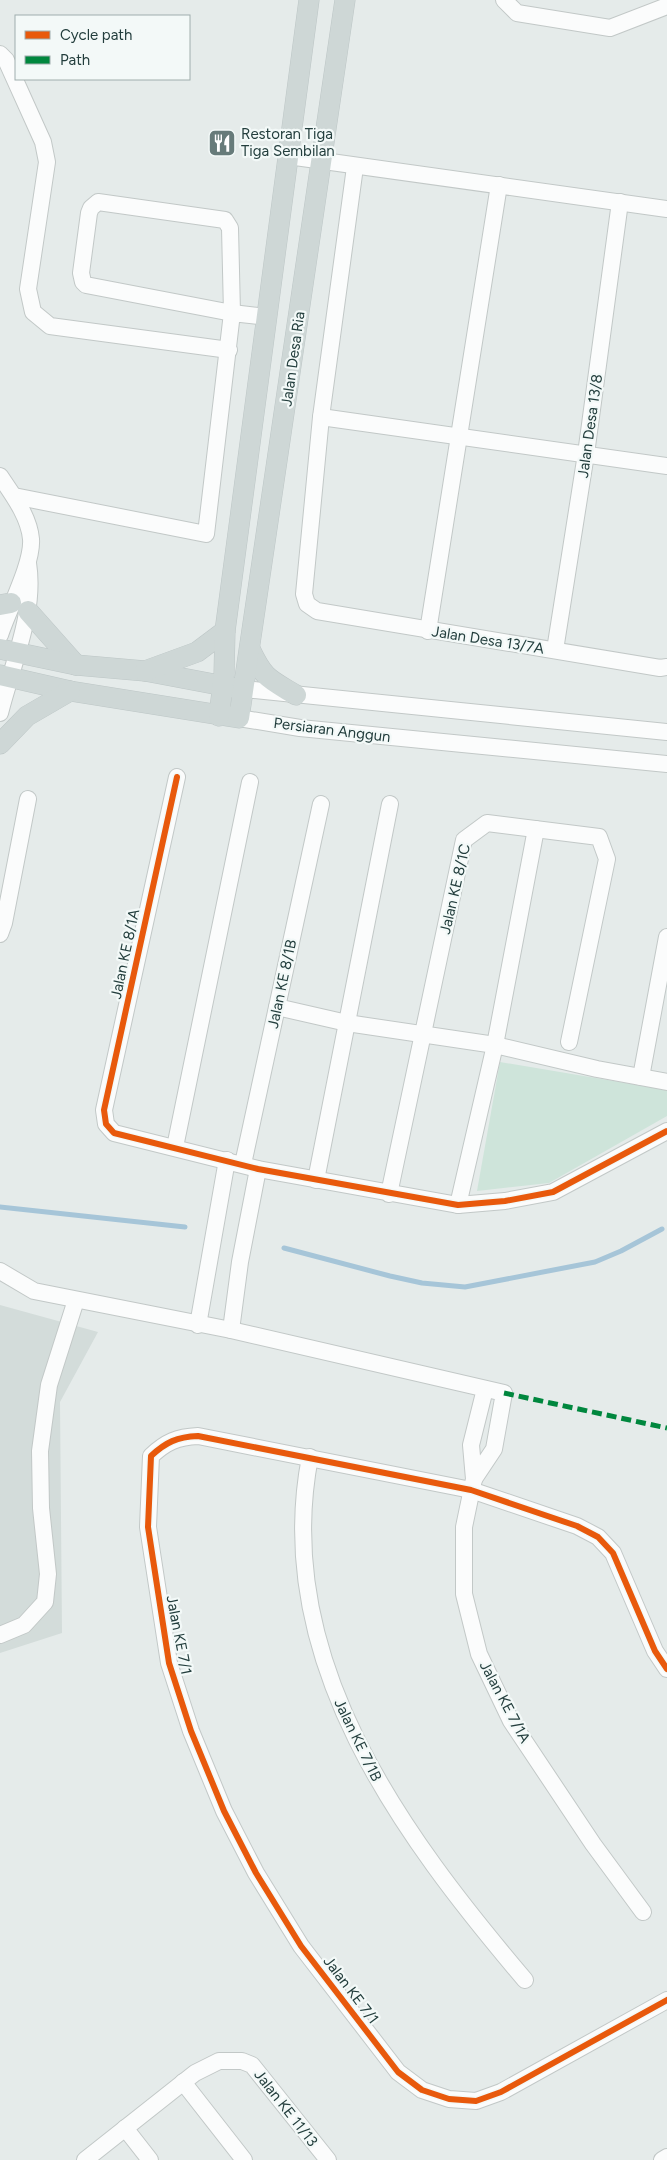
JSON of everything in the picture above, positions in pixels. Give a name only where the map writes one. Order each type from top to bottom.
[{"type":"main road","name":"Jalan Desa Ria","points":[[229,717],[222,688],[225,631],[309,0]]},
{"type":"main road","name":"Jalan Desa Ria","points":[[229,717],[244,689],[345,0]]},
{"type":"main road","points":[[13,606],[76,666]]},
{"type":"main road","points":[[145,671],[197,652],[225,631]]},
{"type":"main road","points":[[250,649],[266,677],[296,695]]},
{"type":"main road","name":"Persiaran Anggun","points":[[8,650],[76,666],[145,671],[222,688],[244,689]]},
{"type":"main road","name":"Persiaran Anggun","points":[[4,676],[70,691],[229,717]]},
{"type":"main road","points":[[0,744],[27,716],[70,691]]},
{"type":"street","points":[[504,0],[518,13],[610,28],[655,6]]},
{"type":"street","points":[[0,54],[6,60],[15,80]]},
{"type":"street","points":[[15,80],[43,142],[47,162],[28,289],[33,312],[50,326],[229,350]]},
{"type":"street","points":[[288,156],[667,209]]},
{"type":"street","points":[[355,166],[321,417],[667,466]]},
{"type":"street","points":[[428,631],[499,185]]},
{"type":"street","points":[[14,496],[206,534],[232,313],[230,228],[224,220],[98,202],[91,208],[81,273],[83,282],[86,285],[232,313],[267,317]]},
{"type":"street","name":"Jalan Desa 13/8","points":[[556,650],[586,454],[620,202]]},
{"type":"street","name":"Jalan Desa 13/7A","points":[[321,417],[304,594],[307,604],[317,611],[428,631],[663,667]]},
{"type":"street","points":[[0,476],[14,496],[27,524],[31,540],[28,560],[31,582],[13,606],[0,635]]},
{"type":"street","points":[[0,714],[13,606]]},
{"type":"street","name":"Persiaran Anggun","points":[[244,689],[667,732]]},
{"type":"street","name":"Persiaran Anggun","points":[[229,717],[300,728],[667,764]]},
{"type":"street","name":"Jalan KE 8/1A","points":[[175,1146],[114,1133],[106,1124],[104,1110],[176,777]]},
{"type":"street","points":[[250,782],[175,1146],[243,1164],[316,1180],[458,1205],[505,1201],[553,1192],[667,1131]]},
{"type":"street","points":[[0,934],[4,923],[28,800]]},
{"type":"street","name":"Jalan KE 8/1B","points":[[243,1164],[321,804]]},
{"type":"street","points":[[316,1180],[390,804]]},
{"type":"street","name":"Jalan KE 8/1C","points":[[389,1194],[464,840],[487,823],[599,837],[607,859],[569,1042]]},
{"type":"street","points":[[458,1205],[495,1045],[536,830]]},
{"type":"street","points":[[641,1077],[667,937]]},
{"type":"street","points":[[276,1007],[347,1022],[495,1045],[597,1069],[667,1082]]},
{"type":"street","points":[[198,1325],[219,1213],[243,1164]]},
{"type":"street","points":[[231,1330],[240,1262],[249,1217],[243,1164]]},
{"type":"street","points":[[0,1270],[34,1291],[198,1325],[231,1330],[504,1393],[494,1449],[473,1484]]},
{"type":"street","points":[[0,1635],[24,1625],[45,1602],[48,1574],[41,1508],[40,1450],[49,1384],[76,1300]]},
{"type":"street","points":[[473,1484],[471,1445],[485,1389]]},
{"type":"street","name":"Jalan KE 7/1","points":[[667,1669],[655,1651],[613,1553],[598,1537],[578,1526],[473,1484],[198,1436],[180,1436],[166,1442],[151,1456],[148,1527],[169,1663],[191,1731],[224,1811],[252,1866],[301,1946],[398,2072],[422,2090],[449,2099],[476,2101],[501,2092],[667,2000]]},
{"type":"street","name":"Jalan KE 7/1B","points":[[310,1457],[305,1482],[302,1539],[312,1608],[329,1679],[359,1748],[400,1818],[480,1927],[525,1980]]},
{"type":"street","name":"Jalan KE 7/1A","points":[[473,1484],[464,1527],[464,1594],[479,1654],[511,1721],[593,1844],[643,1912]]},
{"type":"street","name":"Jalan KE 11/13","points":[[183,2082],[195,2073],[219,2061],[242,2061],[252,2065],[328,2160]]},
{"type":"street","points":[[85,2160],[183,2082],[244,2160]]},
{"type":"street","points":[[125,2128],[150,2160]]},
{"type":"street","points":[[662,2160],[667,2157]]},
{"type":"shaded area","points":[[0,1305],[98,1332],[60,1402],[62,1633],[0,1653]]},
{"type":"green space","points":[[500,1062],[667,1090],[667,1116],[549,1183],[477,1191]]},
{"type":"waterway","points":[[0,1207],[185,1227]]},
{"type":"waterway","points":[[284,1248],[422,1283],[465,1287],[595,1262],[621,1251],[662,1229]]},
{"type":"marked path","points":[[504,1393],[667,1428]]},
{"type":"cycle path","points":[[177,777],[104,1110],[106,1124],[114,1133],[258,1169],[458,1205],[505,1201],[553,1192],[667,1131]]},
{"type":"cycle path","points":[[667,1669],[655,1651],[613,1553],[598,1537],[577,1526],[471,1490],[198,1436],[172,1441],[151,1456],[148,1527],[169,1663],[191,1731],[224,1811],[256,1873],[301,1946],[398,2072],[422,2090],[449,2099],[476,2101],[501,2092],[667,2000]]},
{"type":"place","name":"Restoran Tiga Tiga Sembilan","points":[[222,143]]}]
